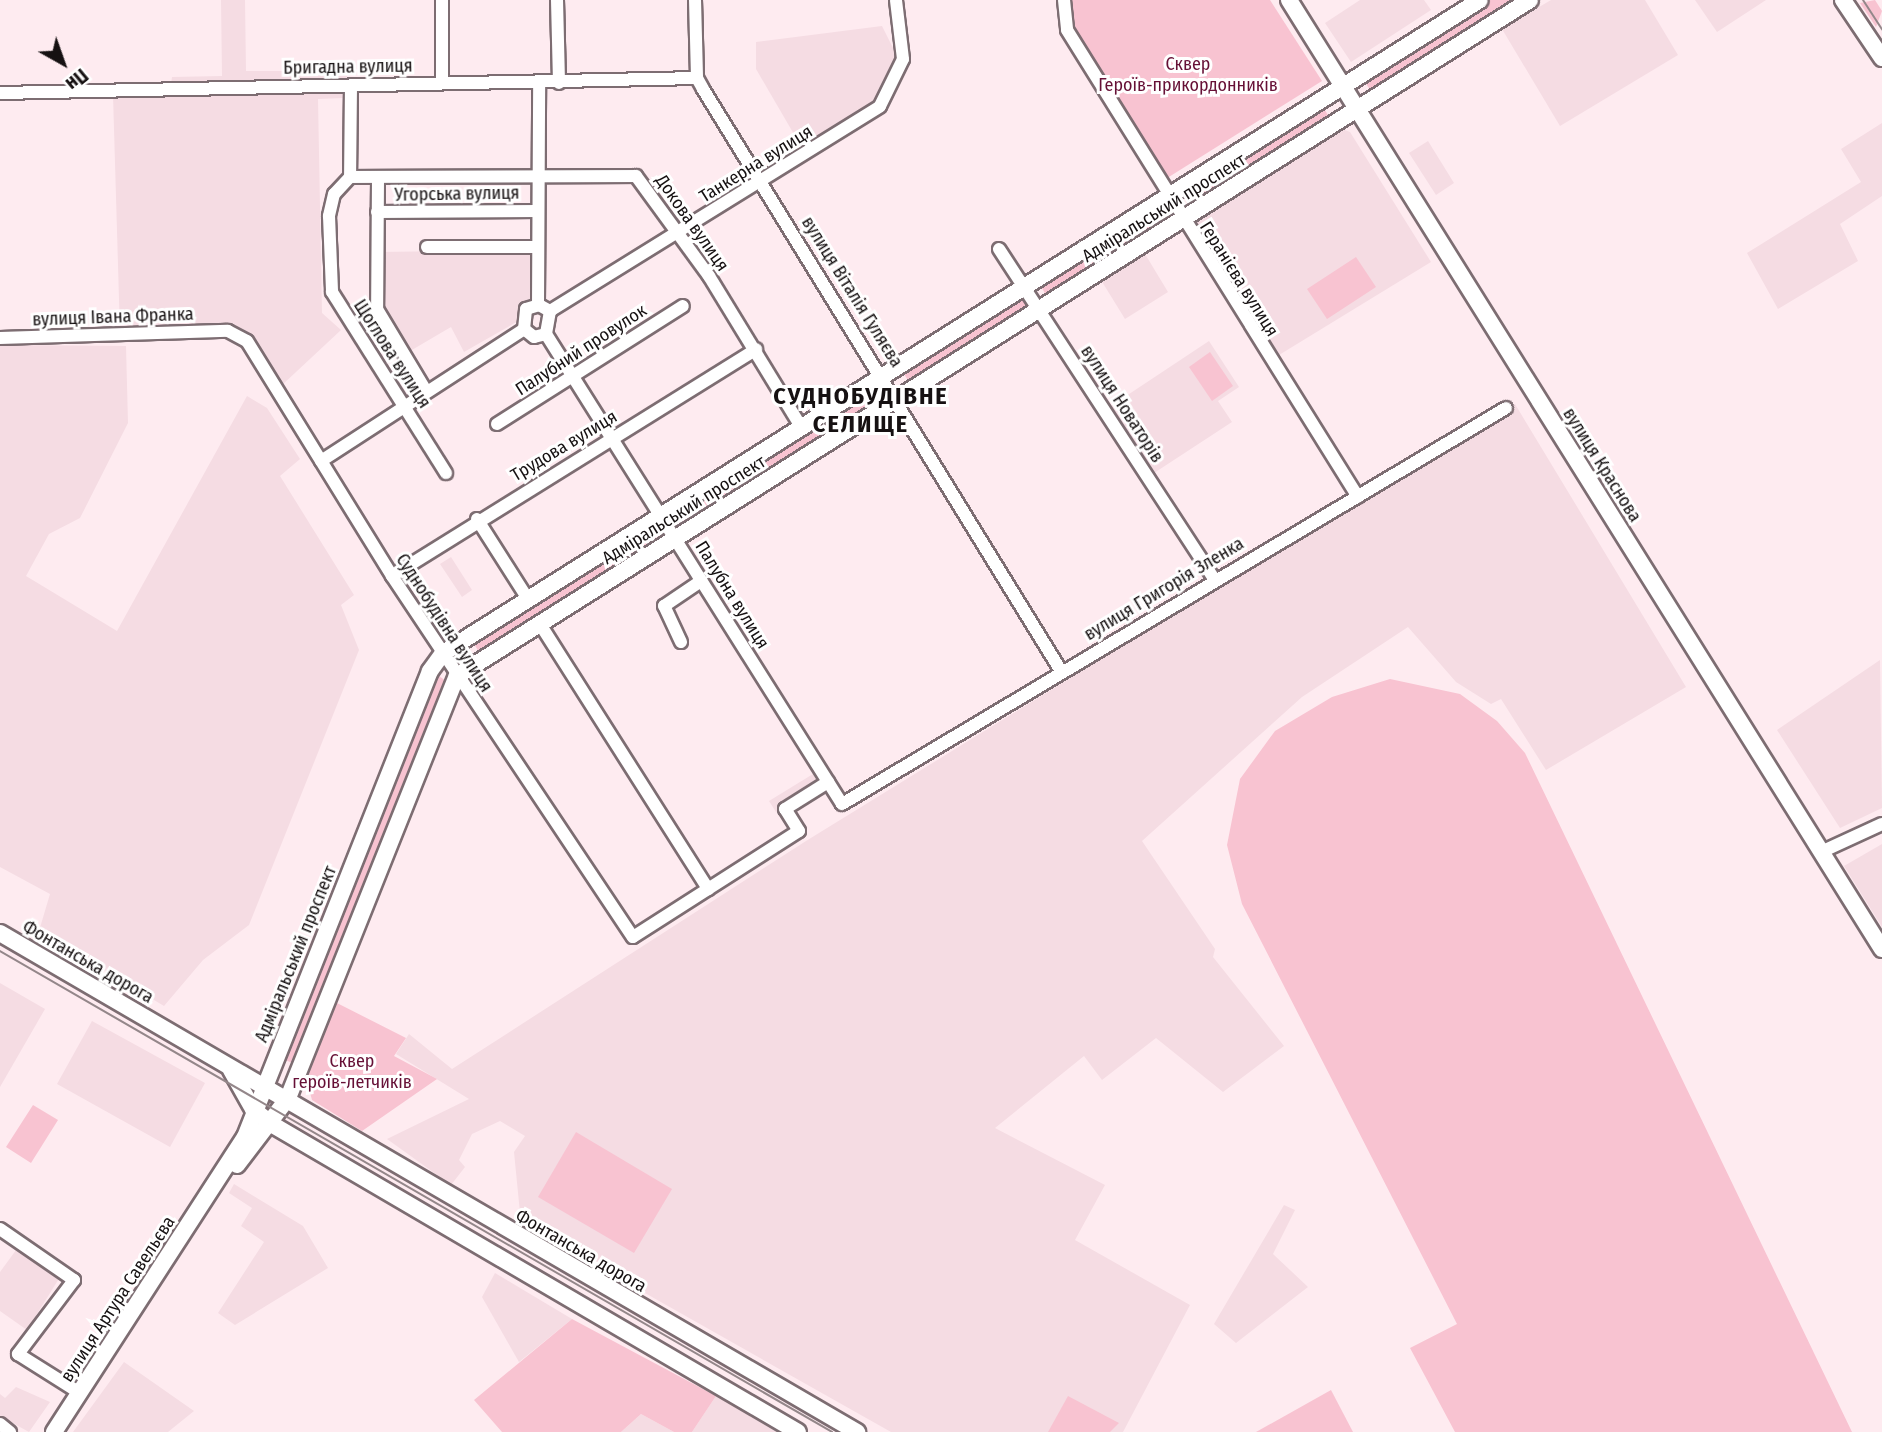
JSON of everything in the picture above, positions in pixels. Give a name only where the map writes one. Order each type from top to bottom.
[{"type":"main road","name":"вулиця Краснова","points":[[1289,0],[1882,950]]},
{"type":"main road","name":"Адміральський проспект","points":[[253,1109],[430,671],[443,653],[1165,194],[1480,0]]},
{"type":"main road","name":"Адміральський проспект","points":[[457,676],[1530,0]]},
{"type":"main road","points":[[1843,0],[1882,58]]},
{"type":"main road","points":[[288,1098],[457,676]]},
{"type":"main road","name":"Фонтанська дорога","points":[[0,933],[230,1068],[288,1098],[857,1432]]},
{"type":"main road","points":[[273,1062],[278,1074],[298,1073]]},
{"type":"main road","points":[[230,1068],[253,1109],[273,1125],[799,1432]]},
{"type":"main road","name":"вулиця Артура Савельєва","points":[[215,1189],[273,1125],[288,1098]]},
{"type":"main road","name":"вулиця Артура Савельєва","points":[[54,1432],[215,1189],[253,1109]]},
{"type":"main road","points":[[300,1139],[297,1122],[315,1114]]},
{"type":"street","points":[[442,0],[442,83]]},
{"type":"street","points":[[557,0],[559,83]]},
{"type":"street","points":[[695,0],[697,78]]},
{"type":"street","name":"Танкерна вулиця","points":[[544,308],[677,233],[880,106],[898,79],[904,38],[896,0]]},
{"type":"street","name":"Геранієва вулиця","points":[[1064,0],[1067,30],[1165,194],[1358,498]]},
{"type":"street","name":"Бригадна вулиця","points":[[0,93],[442,83],[539,84],[697,78]]},
{"type":"street","name":"вулиця Віталія Гуляєва","points":[[697,78],[884,375],[1061,671]]},
{"type":"street","points":[[539,84],[538,247],[544,308],[546,334],[534,337],[524,329],[522,316],[544,308]]},
{"type":"street","points":[[350,177],[351,86]]},
{"type":"street","name":"Докова вулиця","points":[[350,177],[378,180],[636,176],[756,349],[801,427]]},
{"type":"street","name":"Щоглова вулиця","points":[[350,177],[334,194],[329,216],[332,292],[446,473]]},
{"type":"street","points":[[378,180],[377,309],[426,391]]},
{"type":"street","name":"Угорська вулиця","points":[[377,212],[538,211]]},
{"type":"street","points":[[427,247],[538,247]]},
{"type":"street","name":"вулиця Новаторів","points":[[999,249],[1214,579]]},
{"type":"street","name":"Палубний провулок","points":[[497,424],[683,306]]},
{"type":"street","points":[[321,461],[524,329]]},
{"type":"street","name":"вулиця Івана Франка","points":[[0,338],[228,331]]},
{"type":"street","name":"Суднобудівна вулиця","points":[[228,331],[247,341],[392,576],[634,937],[708,889]]},
{"type":"street","name":"Палубна вулиця","points":[[546,334],[614,436],[842,804]]},
{"type":"street","name":"Трудова вулиця","points":[[392,576],[477,519],[756,349]]},
{"type":"street","name":"вулиця Григорія Зленка","points":[[842,804],[1214,579],[1358,498],[1506,408]]},
{"type":"street","points":[[477,519],[527,599]]},
{"type":"street","points":[[681,642],[664,606],[701,580]]},
{"type":"street","points":[[540,624],[708,889],[799,831],[785,809],[828,782]]},
{"type":"street","points":[[1821,852],[1882,824]]},
{"type":"street","points":[[0,1229],[74,1280],[18,1354],[80,1393]]},
{"type":"street","points":[[0,1424],[10,1432]]},
{"type":"shaded area","points":[[221,0],[245,0],[246,71],[348,71],[343,98],[318,99],[322,313],[341,330],[281,386],[244,330],[120,333],[113,95],[171,84],[172,77],[222,76]]},
{"type":"shaded area","points":[[1360,0],[1424,0],[1431,10],[1351,62],[1325,23]]},
{"type":"shaded area","points":[[1551,0],[1645,0],[1678,55],[1560,126],[1502,29]]},
{"type":"shaded area","points":[[1695,0],[1766,0],[1717,32]]},
{"type":"shaded area","points":[[882,26],[897,56],[876,102],[802,148],[756,69],[756,42]]},
{"type":"shaded area","points":[[1882,123],[1882,196],[1840,224],[1858,261],[1778,309],[1747,253],[1861,182],[1841,149]]},
{"type":"shaded area","points":[[1342,129],[1350,132],[1431,262],[1279,355],[1197,222]]},
{"type":"shaded area","points":[[1428,141],[1454,183],[1436,195],[1409,153]]},
{"type":"shaded area","points":[[1139,244],[1168,292],[1125,319],[1096,272]]},
{"type":"shaded area","points":[[535,250],[534,312],[464,352],[451,327],[405,354],[379,312],[378,252]]},
{"type":"shaded area","points":[[1209,341],[1239,387],[1218,401],[1232,422],[1151,475],[1108,408]]},
{"type":"shaded area","points":[[0,345],[126,346],[128,423],[80,518],[49,534],[26,576],[117,631],[247,396],[267,408],[300,459],[280,476],[354,595],[341,605],[359,650],[249,925],[203,960],[164,1006],[39,931],[50,894],[0,867]]},
{"type":"shaded area","points":[[1515,404],[1686,687],[1546,770],[1501,699],[1491,704],[1456,682],[1408,627],[1302,697],[1142,841],[1215,949],[1213,957],[1284,1046],[1223,1092],[1156,1038],[1102,1080],[1084,1056],[995,1128],[1105,1185],[1075,1240],[1190,1305],[1123,1432],[891,1432],[521,1223],[514,1152],[525,1136],[500,1121],[472,1134],[459,1160],[465,1167],[451,1185],[387,1139],[469,1099],[396,1054],[409,1034],[452,1069],[806,841]]},
{"type":"shaded area","points":[[451,557],[472,590],[462,597],[440,564]]},
{"type":"shaded area","points":[[1880,660],[1882,808],[1840,828],[1777,730]]},
{"type":"shaded area","points":[[813,774],[819,785],[776,812],[769,801]]},
{"type":"shaded area","points":[[1882,844],[1882,927],[1844,866]]},
{"type":"shaded area","points":[[0,983],[45,1009],[0,1087]]},
{"type":"shaded area","points":[[92,1021],[205,1083],[170,1147],[57,1084]]},
{"type":"shaded area","points":[[234,1184],[303,1226],[328,1268],[235,1325],[218,1313],[264,1242],[241,1226],[252,1208],[229,1193]]},
{"type":"shaded area","points":[[1284,1205],[1295,1210],[1273,1254],[1308,1287],[1236,1343],[1214,1324]]},
{"type":"shaded area","points":[[19,1246],[60,1277],[27,1330],[0,1311],[0,1272]]},
{"type":"shaded area","points":[[495,1273],[572,1319],[519,1362],[482,1297]]},
{"type":"shaded area","points":[[124,1362],[194,1411],[168,1432],[73,1432]]},
{"type":"shaded area","points":[[16,1387],[50,1402],[29,1432],[0,1416],[0,1394],[5,1398]]},
{"type":"shaded area","points":[[716,1396],[777,1432],[692,1432]]},
{"type":"shaded area","points":[[641,1414],[674,1432],[621,1432]]},
{"type":"green space","name":"Сквер Героїв-прикордонників","points":[[1069,0],[1270,0],[1322,81],[1164,180],[1077,37]]},
{"type":"green space","points":[[1489,0],[1525,0],[1374,96],[1363,79]]},
{"type":"green space","points":[[1875,0],[1882,11],[1876,27],[1860,3]]},
{"type":"green space","points":[[1322,105],[1332,122],[1198,207],[1187,189]]},
{"type":"green space","points":[[1160,206],[1171,224],[1049,300],[1039,283]]},
{"type":"green space","points":[[1356,257],[1376,287],[1327,319],[1307,289]]},
{"type":"green space","points":[[1022,292],[1034,310],[912,387],[901,369]]},
{"type":"green space","points":[[1210,352],[1233,386],[1212,401],[1189,367]]},
{"type":"green space","points":[[865,390],[877,409],[683,530],[672,512]]},
{"type":"green space","points":[[656,522],[667,541],[482,657],[471,639]]},
{"type":"green space","points":[[432,671],[446,681],[297,1065],[283,1059]]},
{"type":"green space","points":[[1390,679],[1460,694],[1497,721],[1525,753],[1852,1432],[1455,1432],[1410,1348],[1457,1324],[1242,904],[1227,845],[1240,779],[1275,731],[1332,697]]},
{"type":"green space","name":"Сквер героїв-летчиків","points":[[333,1001],[406,1038],[394,1056],[437,1079],[362,1131],[312,1100],[304,1070]]},
{"type":"green space","points":[[33,1105],[58,1120],[31,1163],[6,1147]]},
{"type":"green space","points":[[576,1132],[672,1189],[634,1253],[538,1197]]},
{"type":"green space","points":[[572,1319],[716,1396],[692,1432],[674,1432],[641,1414],[621,1432],[502,1432],[474,1400]]},
{"type":"green space","points":[[1331,1390],[1353,1432],[1256,1432]]},
{"type":"green space","points":[[1068,1396],[1119,1423],[1110,1432],[1048,1432]]},
{"type":"tram line","points":[[1863,0],[1882,29]]},
{"type":"tram line","points":[[0,951],[832,1432]]},
{"type":"district","name":"СУДНОБУДІВНЕ СЕЛИЩЕ","points":[[861,411]]}]
